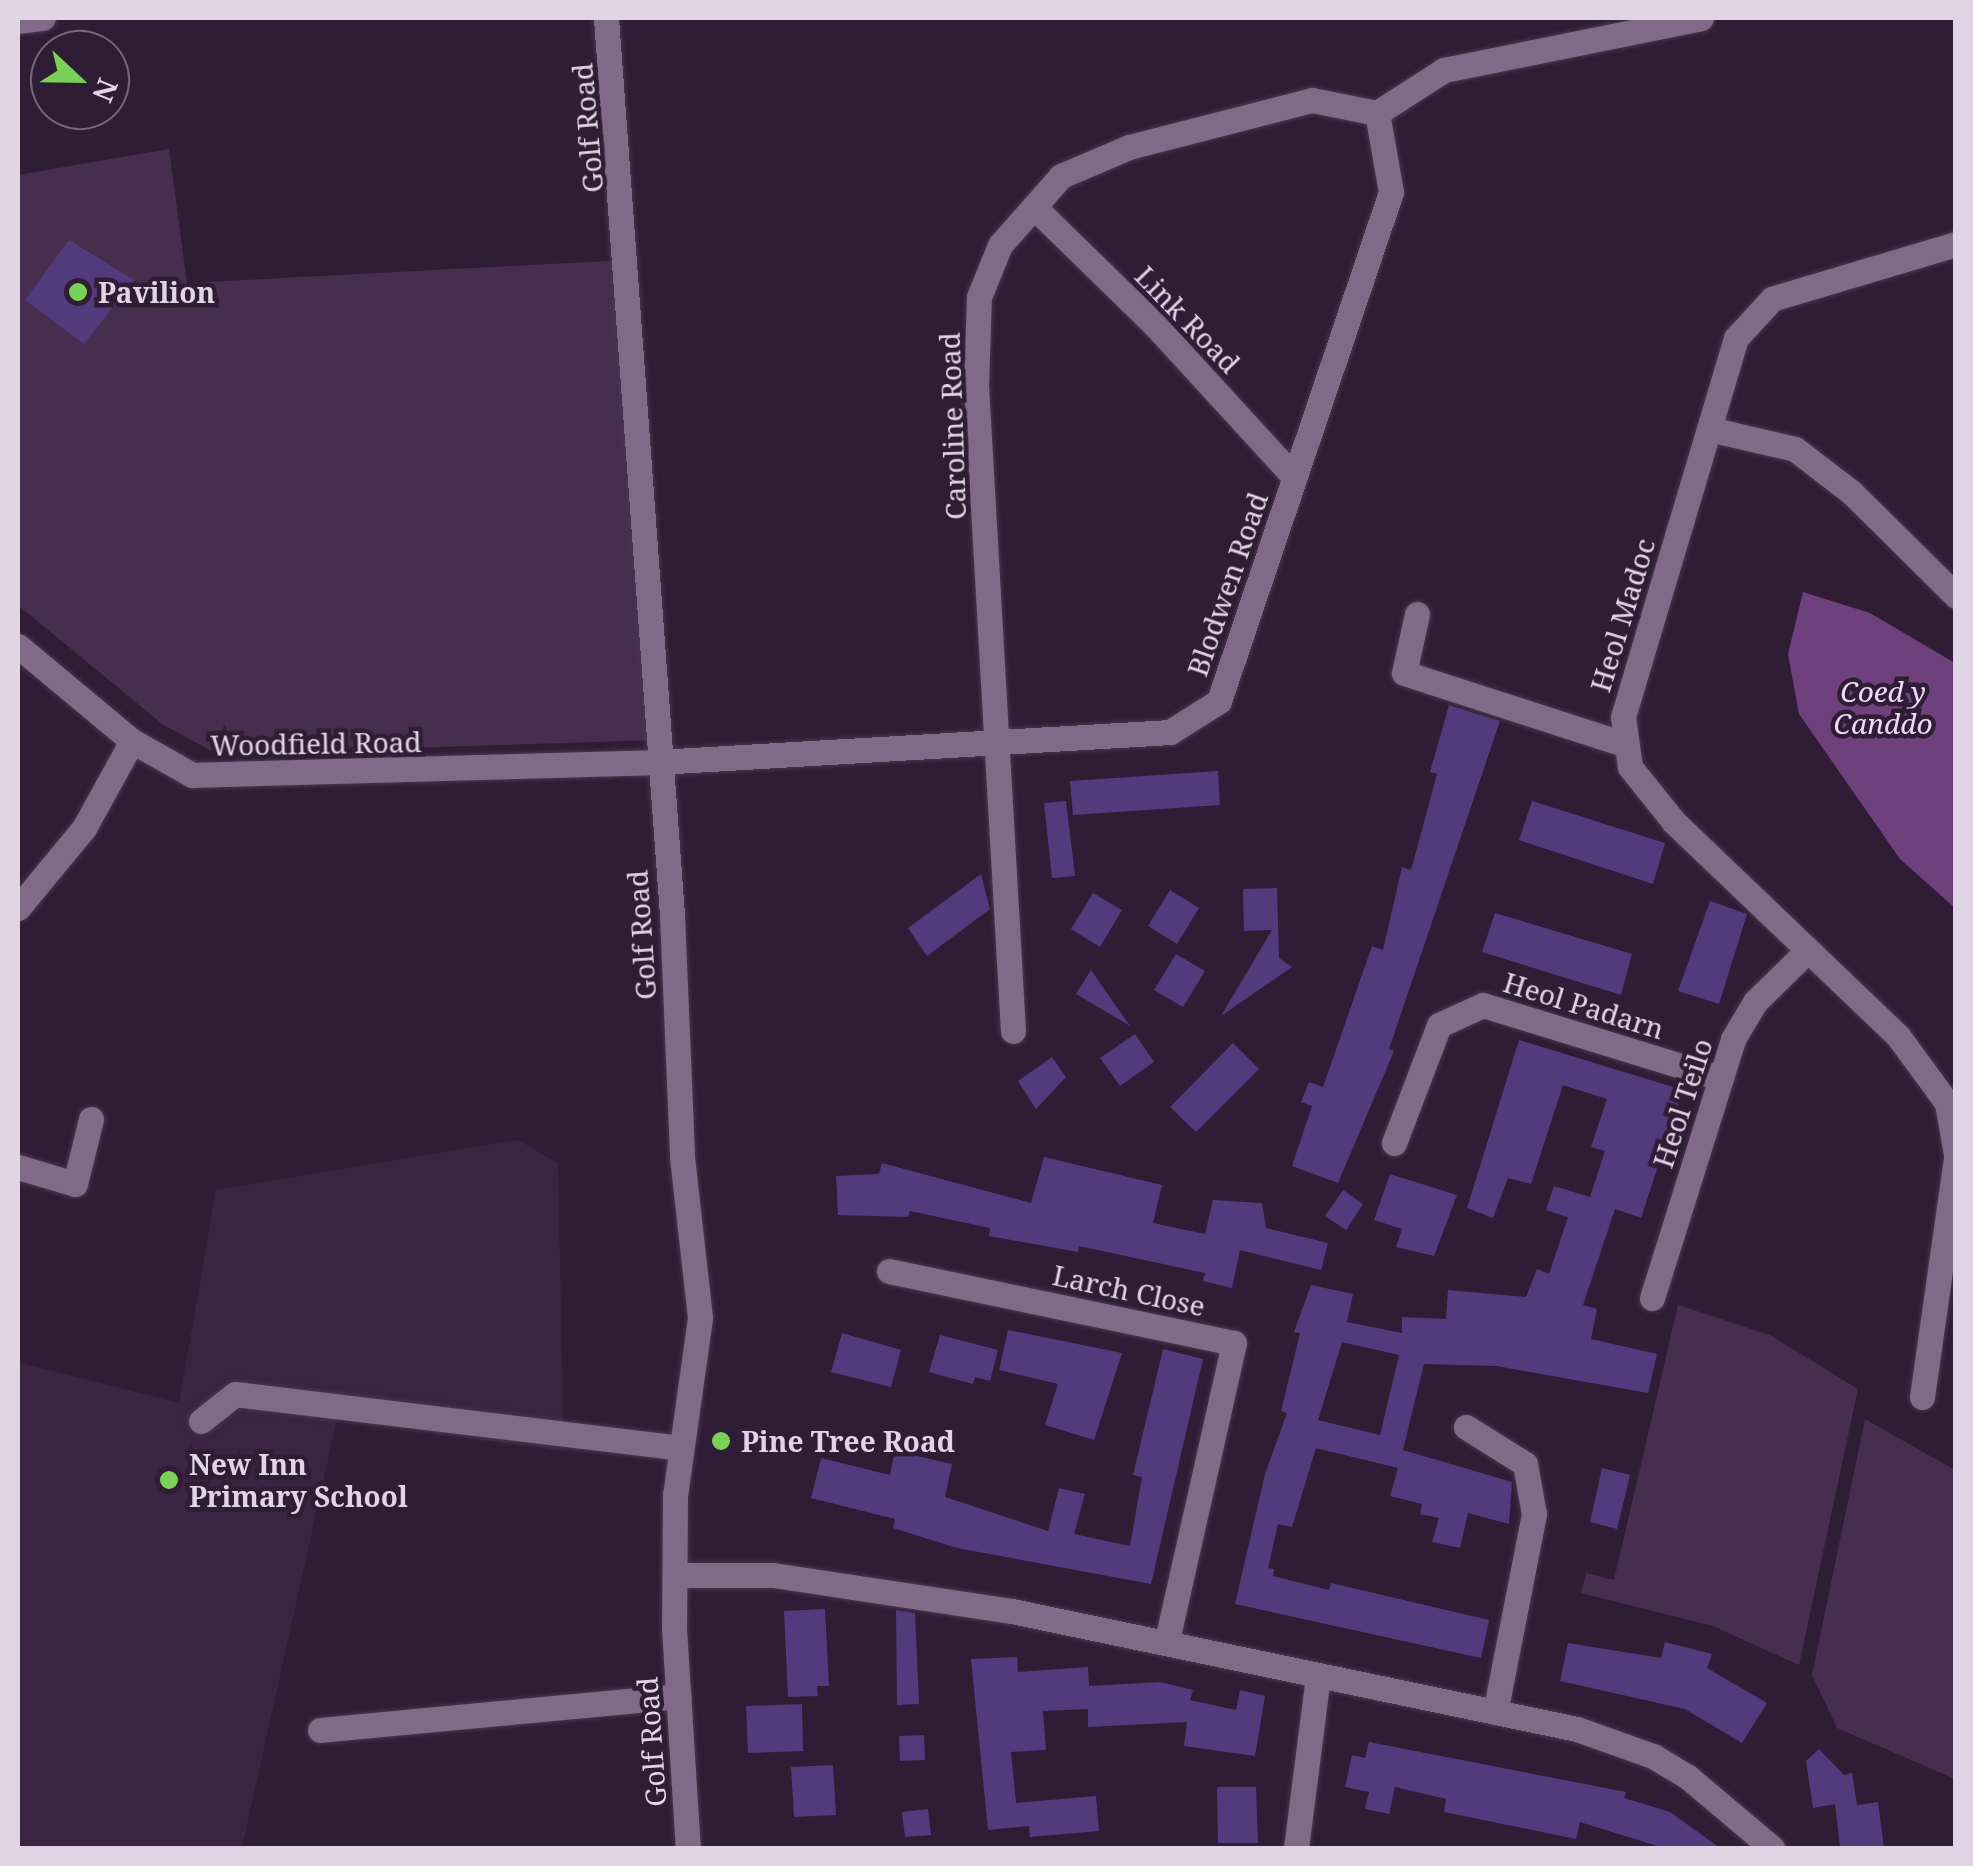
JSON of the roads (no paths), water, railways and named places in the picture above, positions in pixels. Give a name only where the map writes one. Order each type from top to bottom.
[{"type":"street","points":[[18,21],[43,18]]},
{"type":"street","name":"Golf Road","points":[[606,18],[672,915],[682,1156],[700,1318],[682,1448],[674,1576],[688,1848]]},
{"type":"street","points":[[1377,113],[1444,70],[1701,18]]},
{"type":"street","name":"Caroline Road","points":[[1012,1030],[976,386],[979,297],[1000,245],[1061,176],[1129,147],[1312,100],[1377,113]]},
{"type":"street","name":"Blodwen Road","points":[[658,762],[1170,732],[1219,701],[1391,192],[1377,113]]},
{"type":"street","name":"Link Road","points":[[1034,207],[1154,324],[1294,478]]},
{"type":"street","name":"Heol Madoc","points":[[1922,1397],[1956,1156],[1948,1103],[1898,1036],[1674,822],[1630,767],[1623,717],[1736,338],[1772,299],[1956,244]]},
{"type":"street","points":[[1709,429],[1795,449],[1851,492],[1956,596]]},
{"type":"street","points":[[1418,614],[1404,672],[1626,745]]},
{"type":"street","name":"Woodfield Road","points":[[18,646],[132,741],[192,775],[258,778],[658,762]]},
{"type":"street","points":[[18,908],[84,828],[132,741]]},
{"type":"street","name":"Heol Teilo","points":[[1652,1298],[1721,1078],[1755,1002],[1808,950]]},
{"type":"street","name":"Heol Padarn","points":[[1394,1143],[1439,1024],[1483,1005],[1721,1078]]},
{"type":"street","points":[[18,1167],[75,1184],[92,1119]]},
{"type":"street","name":"Larch Close","points":[[889,1270],[1234,1343],[1166,1640]]},
{"type":"street","points":[[201,1421],[235,1394],[682,1448]]},
{"type":"street","points":[[1466,1427],[1525,1464],[1534,1514],[1494,1712]]},
{"type":"street","points":[[674,1576],[773,1574],[851,1585],[1166,1640],[1318,1676],[1578,1729],[1653,1756],[1746,1821],[1772,1848]]},
{"type":"street","points":[[1296,1848],[1318,1676]]},
{"type":"street","points":[[320,1730],[678,1696]]},
{"type":"place","name":"Pavilion","points":[[78,292]]},
{"type":"place","name":"Pine Tree Road","points":[[721,1441]]},
{"type":"place","name":"New Inn Primary School","points":[[169,1480]]},
{"type":"park label","name":"Coed y Canddo","points":[[1883,707]]}]
